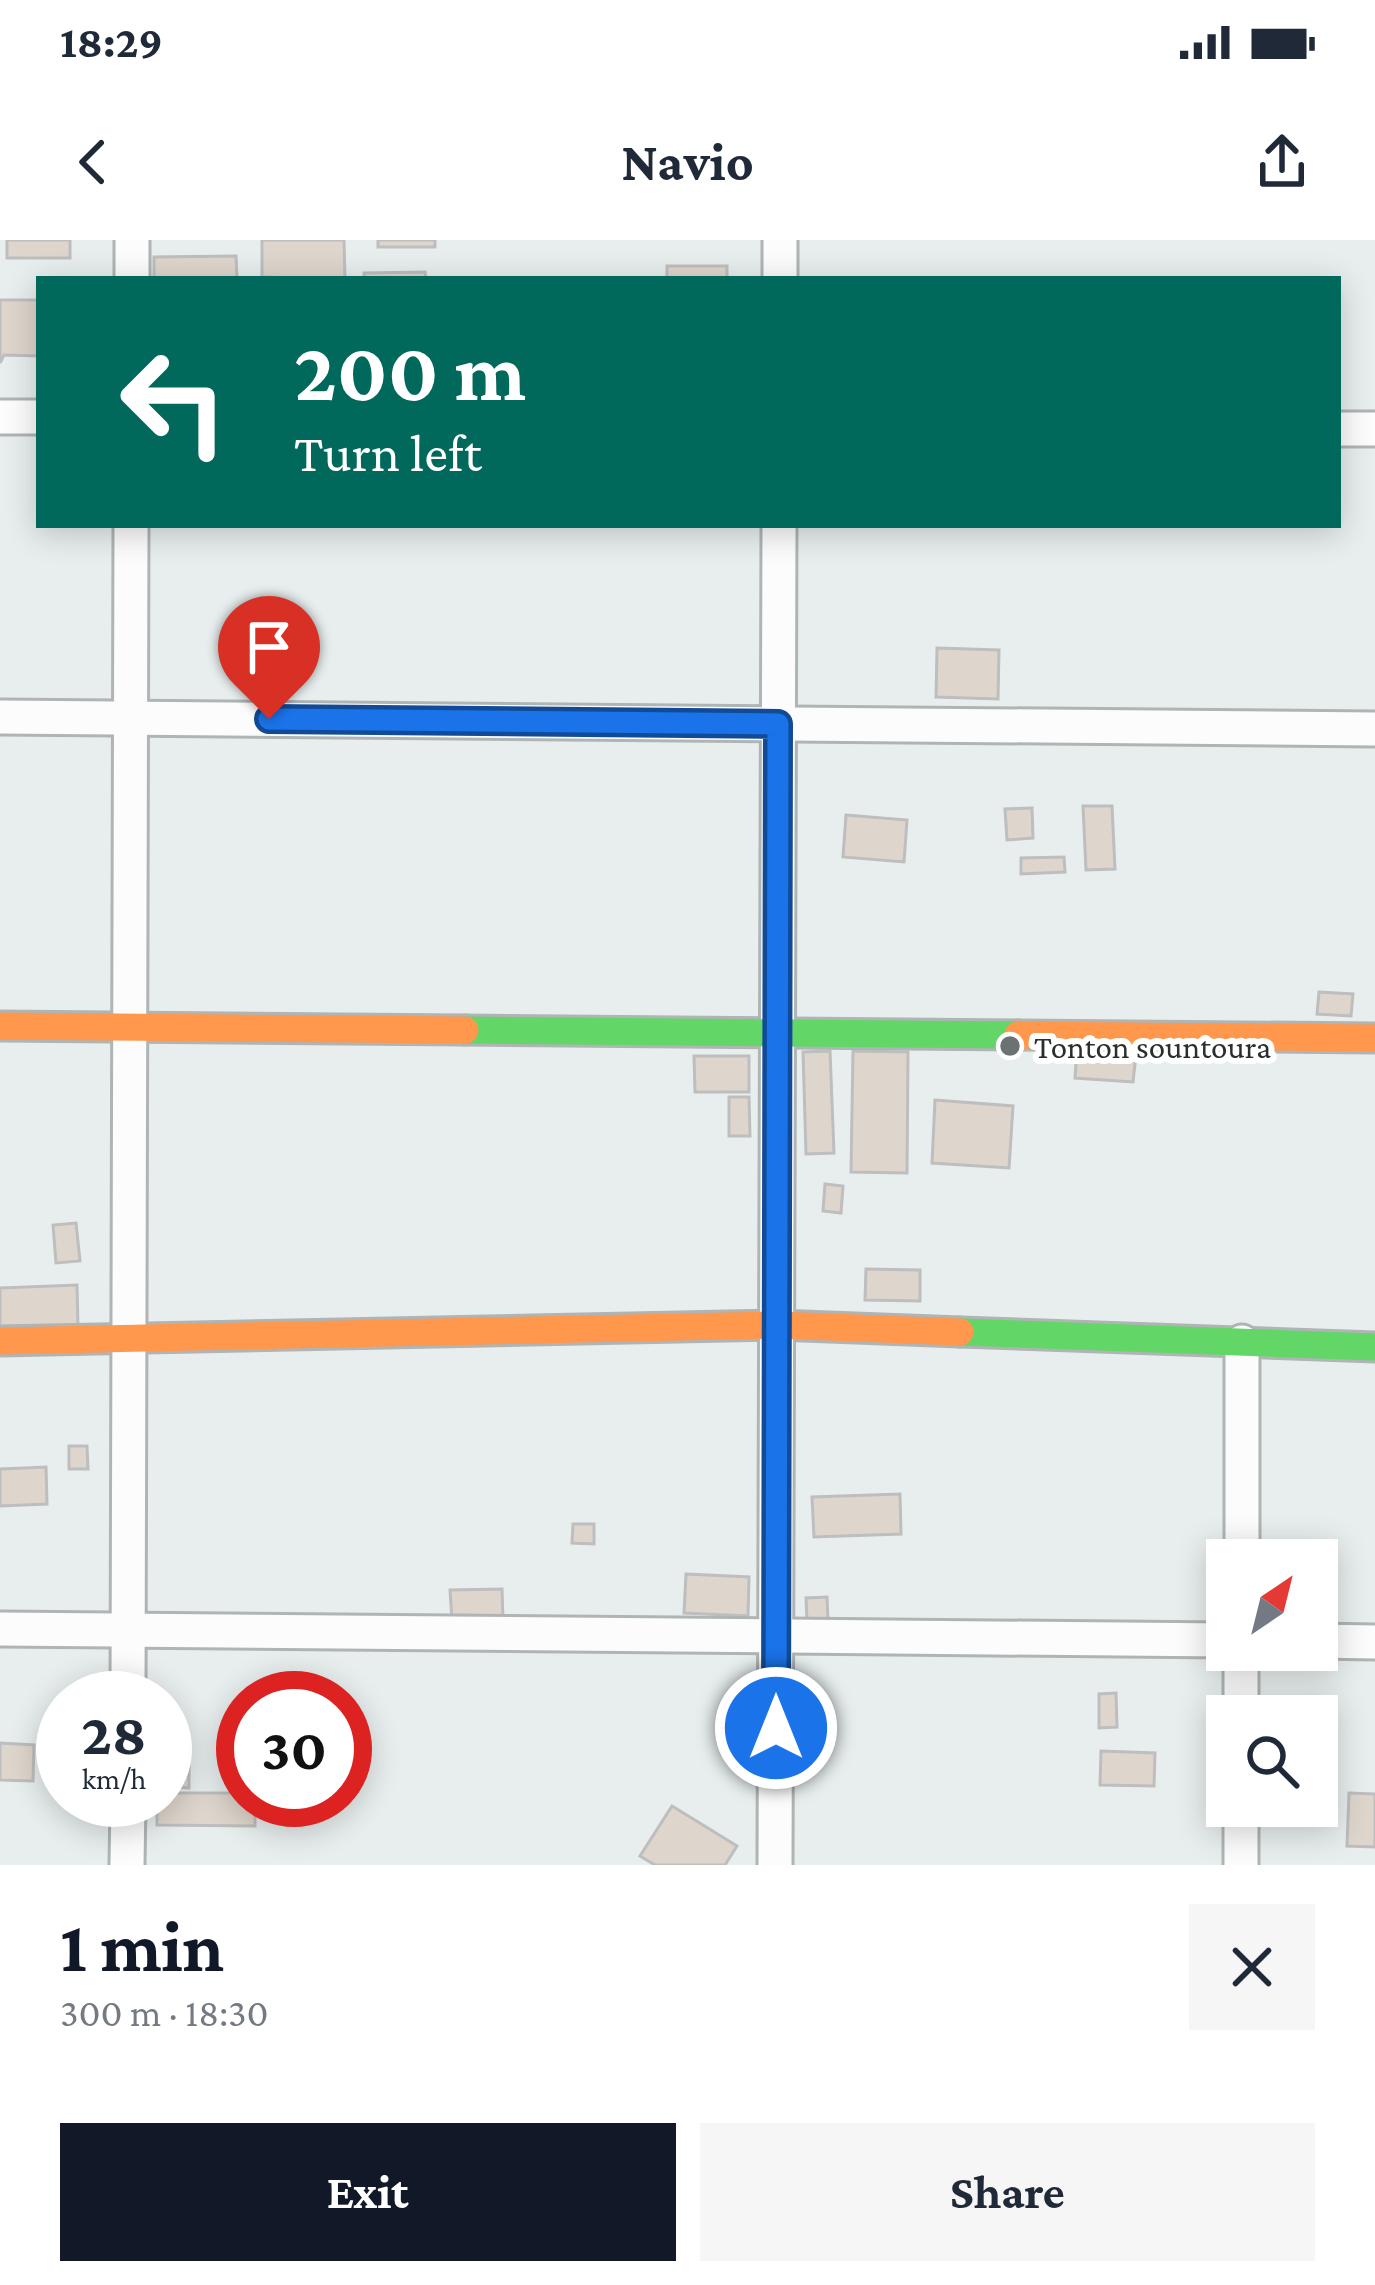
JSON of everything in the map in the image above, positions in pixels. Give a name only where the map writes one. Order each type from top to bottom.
[{"type":"street","points":[[132,240],[132,276]]},
{"type":"street","points":[[780,240],[780,276]]},
{"type":"street","points":[[0,417],[36,417]]},
{"type":"street","points":[[1341,428],[1375,429]]},
{"type":"street","points":[[128,1671],[131,528]]},
{"type":"street","points":[[775,1865],[779,528]]},
{"type":"street","points":[[0,717],[1375,729]]},
{"type":"street","points":[[0,1026],[1375,1038]]},
{"type":"street","points":[[0,1342],[777,1325],[1375,1347]]},
{"type":"street","points":[[1242,1342],[1242,1539]]},
{"type":"street","points":[[0,1630],[1206,1640]]},
{"type":"street","points":[[1338,1641],[1375,1642]]},
{"type":"street","points":[[128,1827],[128,1865]]},
{"type":"street","points":[[1241,1827],[1241,1865]]},
{"type":"building","points":[[7,240],[70,240],[70,258],[7,258]]},
{"type":"building","points":[[262,240],[344,240],[345,276],[262,276]]},
{"type":"building","points":[[378,240],[435,240],[435,247],[378,247]]},
{"type":"building","points":[[236,256],[237,276],[154,276],[154,257]]},
{"type":"building","points":[[667,266],[727,266],[727,276],[667,276]]},
{"type":"building","points":[[425,272],[426,276],[364,276]]},
{"type":"building","points":[[0,300],[36,300],[36,356],[4,355],[0,363]]},
{"type":"building","points":[[937,648],[999,650],[998,699],[936,697]]},
{"type":"building","points":[[1083,806],[1112,806],[1115,869],[1086,870]]},
{"type":"building","points":[[1032,808],[1033,838],[1007,840],[1005,809]]},
{"type":"building","points":[[846,815],[907,820],[904,862],[843,857]]},
{"type":"building","points":[[1064,857],[1065,872],[1021,874],[1021,858]]},
{"type":"building","points":[[1319,992],[1353,994],[1351,1016],[1317,1014]]},
{"type":"building","points":[[1077,1049],[1136,1055],[1133,1082],[1075,1078]]},
{"type":"building","points":[[830,1051],[834,1153],[806,1154],[803,1052]]},
{"type":"building","points":[[853,1051],[908,1052],[907,1173],[851,1172]]},
{"type":"building","points":[[694,1056],[749,1056],[749,1092],[695,1092]]},
{"type":"building","points":[[729,1097],[749,1097],[750,1136],[729,1136]]},
{"type":"building","points":[[935,1100],[1013,1106],[1009,1168],[932,1163]]},
{"type":"building","points":[[825,1184],[843,1186],[841,1213],[823,1211]]},
{"type":"building","points":[[76,1223],[80,1261],[56,1263],[53,1225]]},
{"type":"building","points":[[866,1269],[920,1270],[920,1301],[865,1300]]},
{"type":"building","points":[[77,1285],[78,1327],[0,1330],[0,1288]]},
{"type":"building","points":[[69,1446],[87,1446],[88,1469],[69,1469]]},
{"type":"building","points":[[46,1467],[47,1504],[0,1506],[0,1469]]},
{"type":"building","points":[[900,1494],[901,1534],[814,1537],[812,1497]]},
{"type":"building","points":[[573,1524],[594,1524],[594,1544],[572,1543]]},
{"type":"building","points":[[686,1574],[749,1577],[748,1616],[684,1613]]},
{"type":"building","points":[[502,1589],[503,1619],[452,1620],[450,1590]]},
{"type":"building","points":[[827,1597],[828,1620],[807,1621],[806,1598]]},
{"type":"building","points":[[1116,1693],[1117,1727],[1099,1728],[1099,1694]]},
{"type":"building","points":[[0,1743],[34,1745],[33,1781],[0,1780]]},
{"type":"building","points":[[1101,1751],[1155,1753],[1154,1786],[1100,1785]]},
{"type":"building","points":[[192,1793],[216,1793],[216,1826],[192,1825]]},
{"type":"building","points":[[1349,1793],[1375,1794],[1375,1847],[1347,1846]]},
{"type":"building","points":[[672,1806],[737,1846],[725,1865],[655,1865],[640,1856]]},
{"type":"traffic: fast","points":[[465,1030],[1018,1035]]},
{"type":"traffic: fast","points":[[960,1332],[1375,1347]]},
{"type":"traffic: slow","points":[[0,1026],[465,1030]]},
{"type":"traffic: slow","points":[[1018,1035],[1375,1038]]},
{"type":"traffic: slow","points":[[0,1341],[777,1325],[960,1332]]},
{"type":"place","name":"Tonton sountoura","points":[[1010,1046]]},
{"type":"route","points":[[269,719],[778,724],[776,1728]]}]
